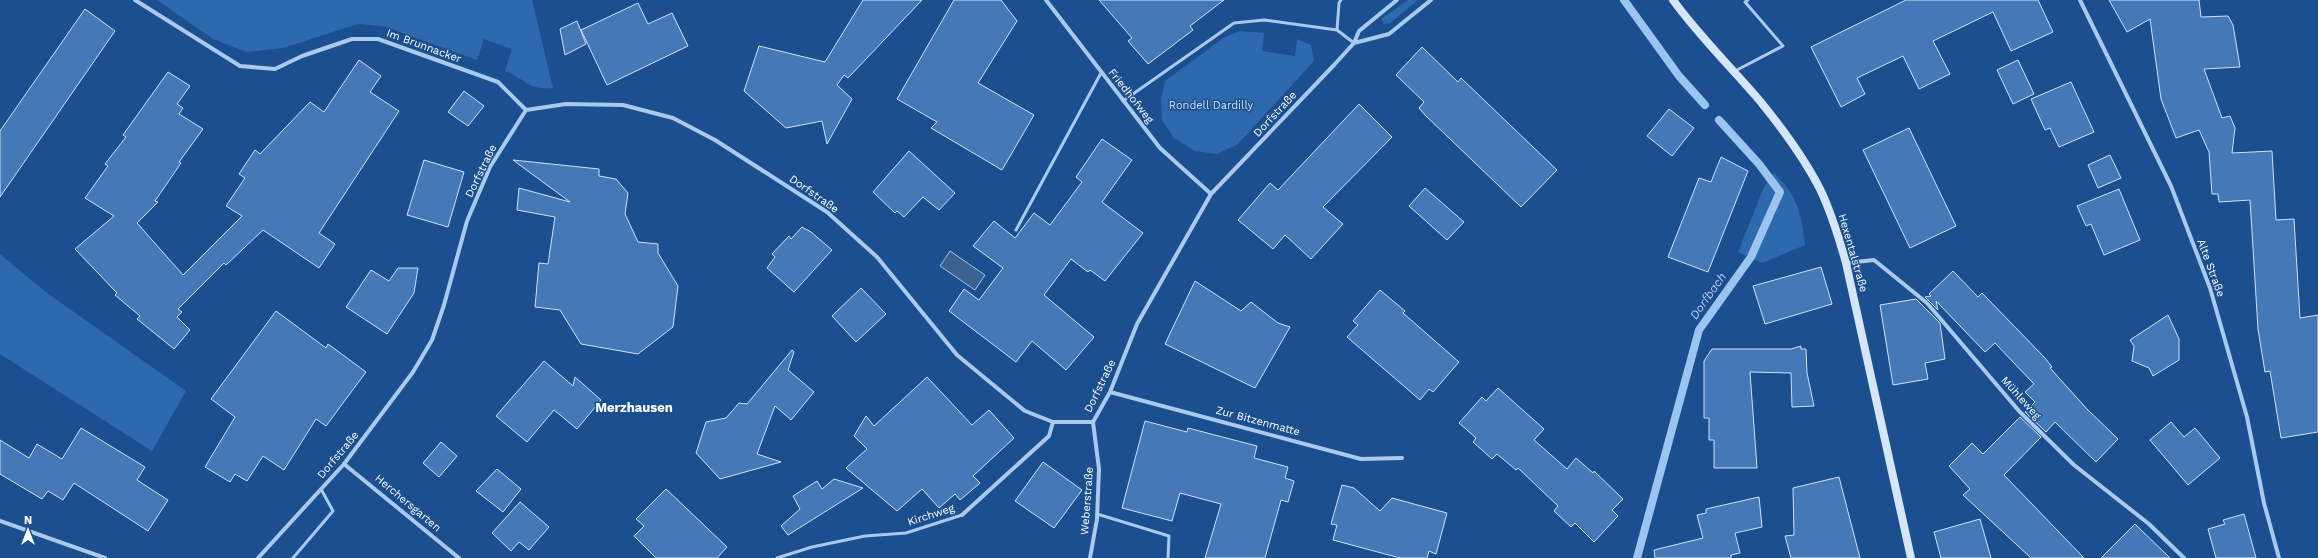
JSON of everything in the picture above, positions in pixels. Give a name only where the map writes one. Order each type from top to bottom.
[{"type":"main road","name":"Hexentalstraße","points":[[1673,0],[1691,26],[1734,72],[1787,138],[1820,188],[1834,221],[1846,263],[1911,558]]},
{"type":"street","name":"Im Brunnacker","points":[[135,0],[240,66],[275,69],[302,56],[352,39],[378,38],[498,82],[526,110]]},
{"type":"street","name":"Friedhofweg","points":[[1046,0],[1160,148],[1211,194]]},
{"type":"street","name":"Dorfstraße","points":[[258,558],[344,464],[413,372],[432,340],[444,305],[467,222],[490,167],[526,110],[566,104],[622,105],[673,118],[715,140],[827,212],[877,257],[958,355],[1025,412],[1053,422],[1093,422],[1110,392],[1137,324],[1211,194],[1354,42],[1359,31],[1397,0]]},
{"type":"street","points":[[1354,42],[1388,34],[1431,0]]},
{"type":"street","name":"Alte Straße","points":[[2080,0],[2171,186],[2210,288],[2247,417],[2264,503],[2279,558]]},
{"type":"street","name":"Mühleweg","points":[[1846,263],[1874,260],[1927,303],[2019,411],[2074,465],[2149,524],[2184,558]]},
{"type":"street","name":"Zur Bitzenmatte","points":[[1110,392],[1361,459],[1402,458]]},
{"type":"street","name":"Kirchweg","points":[[962,515],[1049,436],[1053,422]]},
{"type":"street","name":"Weberstraße","points":[[1090,558],[1097,514],[1099,470],[1093,422]]},
{"type":"street","name":"Herchersgarten","points":[[344,464],[459,558]]},
{"type":"street","points":[[0,521],[105,558]]},
{"type":"lane","points":[[1337,30],[1339,3],[1341,0]]},
{"type":"lane","points":[[1734,72],[1783,46],[1745,2],[1748,0]]},
{"type":"lane","points":[[1124,101],[1234,23],[1264,20],[1337,30],[1354,42]]},
{"type":"lane","points":[[1016,230],[1101,73]]},
{"type":"lane","points":[[293,558],[333,511],[321,488]]},
{"type":"lane","points":[[1097,514],[1169,536],[1168,558]]},
{"type":"lane","name":"Kirchweg","points":[[777,558],[812,547],[865,536],[906,533],[962,515]]},
{"type":"green space","points":[[157,0],[532,0],[553,88],[532,86],[513,74],[505,71],[512,49],[484,39],[477,60],[383,26],[358,24],[283,48],[247,52],[213,39]]},
{"type":"green space","points":[[1408,0],[1418,0],[1390,23],[1384,24],[1381,19]]},
{"type":"green space","name":"Rondell Dardilly","points":[[1240,31],[1264,33],[1262,51],[1295,56],[1297,39],[1311,45],[1314,61],[1238,144],[1217,154],[1195,151],[1174,138],[1162,120],[1161,99],[1165,81],[1225,37]]},
{"type":"green space","points":[[1774,173],[1788,189],[1797,206],[1802,223],[1805,245],[1762,263],[1738,252],[1764,187]]},
{"type":"green space","points":[[0,254],[47,293],[186,391],[152,451],[0,354]]},
{"type":"shaded area","points":[[950,251],[985,275],[975,290],[940,266]]},
{"type":"building","points":[[863,0],[922,0],[848,78],[844,75],[837,85],[852,99],[827,144],[822,121],[786,128],[744,91],[759,46],[825,62]]},
{"type":"building","points":[[954,0],[1001,0],[1017,21],[978,83],[1034,115],[1002,170],[931,128],[937,122],[897,99]]},
{"type":"building","points":[[1099,0],[1224,0],[1190,26],[1193,30],[1148,64],[1128,41],[1132,38]]},
{"type":"building","points":[[1906,0],[2038,0],[2053,32],[2011,51],[1993,12],[1933,41],[1950,74],[1919,89],[1903,56],[1857,78],[1865,94],[1841,107],[1811,47]]},
{"type":"building","points":[[2109,0],[2199,0],[2201,17],[2228,16],[2233,25],[2240,67],[2204,69],[2222,118],[2230,116],[2235,128],[2232,153],[2272,151],[2276,220],[2294,219],[2300,318],[2318,315],[2318,432],[2281,438],[2270,371],[2265,372],[2258,329],[2250,200],[2219,202],[2218,194],[2212,194],[2209,152],[2199,130],[2176,138],[2161,99],[2150,19],[2127,32]]},
{"type":"building","points":[[638,3],[648,24],[672,13],[688,46],[607,85],[581,30]]},
{"type":"building","points":[[85,9],[115,31],[0,197],[0,131]]},
{"type":"building","points":[[577,21],[586,44],[565,55],[560,29]]},
{"type":"building","points":[[1422,47],[1458,82],[1461,78],[1557,170],[1521,207],[1425,115],[1419,108],[1424,102],[1396,75]]},
{"type":"building","points":[[359,60],[381,76],[370,92],[399,111],[319,233],[335,244],[319,268],[263,230],[226,265],[224,263],[178,309],[182,312],[177,317],[190,330],[174,349],[137,319],[140,316],[115,295],[117,293],[75,249],[114,216],[85,198],[108,166],[105,164],[126,137],[123,135],[168,72],[190,86],[177,104],[183,108],[179,114],[203,129],[179,162],[181,163],[155,201],[158,202],[137,223],[183,275],[242,216],[226,206],[245,178],[239,174],[255,150],[260,154],[310,102],[324,112]]},
{"type":"building","points":[[2018,60],[2034,94],[2013,104],[1997,70]]},
{"type":"building","points":[[2071,82],[2094,132],[2059,147],[2050,128],[2045,130],[2031,99]]},
{"type":"building","points":[[464,91],[484,106],[468,126],[448,112]]},
{"type":"building","points":[[1359,104],[1392,137],[1323,207],[1343,224],[1311,259],[1285,235],[1273,249],[1238,220],[1270,183],[1278,190]]},
{"type":"building","points":[[1669,109],[1694,128],[1672,156],[1647,136]]},
{"type":"building","points":[[1909,128],[1956,226],[1910,248],[1863,150]]},
{"type":"building","points":[[1102,139],[1132,160],[1102,202],[1143,233],[1105,281],[1090,270],[1088,272],[1071,259],[1044,295],[1094,337],[1066,370],[1032,341],[1016,362],[949,311],[964,289],[979,300],[1003,268],[973,246],[994,221],[1015,238],[1034,213],[1050,225],[1082,182],[1076,177]]},
{"type":"building","points":[[909,151],[955,193],[939,210],[923,197],[904,217],[897,211],[895,213],[873,192]]},
{"type":"building","points":[[2110,155],[2121,178],[2098,188],[2088,165]]},
{"type":"building","points":[[1721,157],[1748,171],[1708,272],[1668,257],[1699,178],[1711,182]]},
{"type":"building","points":[[424,160],[464,172],[448,227],[407,215]]},
{"type":"building","points":[[513,160],[599,169],[599,176],[616,179],[628,193],[625,214],[638,242],[658,244],[658,253],[678,286],[673,327],[638,354],[581,344],[560,310],[535,307],[539,263],[548,264],[555,217],[517,210],[519,188],[570,202]]},
{"type":"building","points":[[1425,188],[1464,222],[1447,240],[1409,206]]},
{"type":"building","points":[[2119,189],[2140,240],[2104,255],[2091,224],[2086,226],[2077,206]]},
{"type":"building","points":[[802,227],[811,232],[832,250],[794,292],[767,268],[775,257],[772,254],[789,236],[791,239]]},
{"type":"building","points":[[1821,267],[1832,304],[1765,324],[1753,286]]},
{"type":"building","points":[[398,268],[418,268],[414,293],[387,334],[346,307],[371,270],[389,281]]},
{"type":"building","points":[[1953,271],[1978,297],[1982,293],[2045,358],[2052,367],[2050,368],[2087,409],[2118,439],[2096,462],[2055,422],[2046,432],[2025,412],[2035,402],[2025,392],[2034,384],[1995,343],[1985,352],[1936,301],[1938,310],[1925,297],[1931,296],[1929,294]]},
{"type":"building","points":[[1195,281],[1241,311],[1251,302],[1278,323],[1290,327],[1255,388],[1165,344]]},
{"type":"building","points":[[861,288],[886,314],[856,342],[832,316]]},
{"type":"building","points":[[1380,290],[1405,311],[1403,313],[1459,362],[1433,392],[1429,389],[1420,400],[1347,337],[1358,325],[1353,321]]},
{"type":"building","points":[[1916,299],[1940,323],[1945,359],[1925,363],[1928,379],[1893,385],[1880,305]]},
{"type":"building","points":[[276,311],[326,348],[328,344],[366,372],[326,426],[316,419],[284,470],[263,456],[247,481],[235,474],[230,482],[205,467],[235,417],[211,399]]},
{"type":"building","points":[[2168,315],[2179,339],[2179,360],[2153,376],[2149,368],[2132,361],[2134,346],[2130,340]]},
{"type":"building","points":[[1801,346],[1801,349],[1806,349],[1807,373],[1814,406],[1792,407],[1791,373],[1750,372],[1757,468],[1714,468],[1714,440],[1709,440],[1709,418],[1704,418],[1704,361],[1712,349],[1791,349]]},
{"type":"building","points":[[792,350],[794,352],[788,370],[814,392],[791,420],[775,406],[757,454],[781,462],[720,479],[696,453],[706,422],[726,418],[739,403],[747,404]]},
{"type":"building","points":[[544,361],[573,386],[575,377],[601,400],[577,429],[554,410],[527,442],[496,416]]},
{"type":"building","points":[[927,377],[972,425],[989,410],[1014,438],[973,476],[980,483],[960,500],[955,494],[939,508],[922,489],[897,511],[846,468],[867,449],[854,436],[866,416],[874,426]]},
{"type":"building","points":[[1498,388],[1544,429],[1534,440],[1567,469],[1576,458],[1593,473],[1594,471],[1623,499],[1612,510],[1618,516],[1594,542],[1575,523],[1571,527],[1554,511],[1558,506],[1518,468],[1516,470],[1497,454],[1492,459],[1473,442],[1476,438],[1459,423],[1482,397],[1486,401]]},
{"type":"building","points":[[2020,417],[2041,437],[2004,475],[2084,558],[2031,558],[1963,495],[1970,489],[1949,466],[1972,443],[1983,454]]},
{"type":"building","points":[[1145,421],[1187,432],[1188,428],[1257,446],[1254,458],[1288,467],[1285,478],[1294,481],[1288,502],[1281,500],[1265,558],[1205,558],[1221,504],[1180,493],[1172,521],[1122,508]]},
{"type":"building","points":[[2171,422],[2184,437],[2195,428],[2220,458],[2188,485],[2150,440]]},
{"type":"building","points":[[81,428],[145,467],[137,480],[168,500],[148,531],[74,483],[63,500],[48,491],[42,499],[0,474],[0,440],[29,458],[37,444],[62,459]]},
{"type":"building","points":[[441,442],[457,456],[439,477],[423,463]]},
{"type":"building","points":[[1043,462],[1082,490],[1054,528],[1015,501]]},
{"type":"building","points":[[497,469],[521,489],[503,512],[476,491]]},
{"type":"building","points":[[1839,477],[1860,558],[1791,558],[1785,536],[1794,535],[1793,488]]},
{"type":"building","points":[[834,479],[863,488],[788,535],[781,526],[800,509],[793,496],[817,481],[822,489]]},
{"type":"building","points":[[1342,485],[1354,488],[1380,511],[1392,498],[1447,513],[1436,554],[1429,551],[1427,558],[1400,558],[1333,540],[1337,525],[1331,524]]},
{"type":"building","points":[[666,489],[727,547],[717,558],[656,558],[634,536],[644,526],[636,519]]},
{"type":"building","points":[[1759,497],[1762,527],[1735,533],[1740,553],[1731,555],[1731,558],[1655,558],[1654,550],[1703,538],[1697,515],[1706,513],[1706,509]]},
{"type":"building","points":[[520,502],[549,527],[529,550],[519,542],[511,551],[492,533]]},
{"type":"building","points":[[2244,514],[2256,558],[2216,558],[2208,529],[2225,524],[2223,520]]},
{"type":"building","points":[[1980,519],[1991,558],[1941,558],[1934,532]]},
{"type":"building","points":[[2135,524],[2170,558],[2101,558]]},
{"type":"waterway","name":"Dorfbach","points":[[1624,0],[1679,76],[1705,105]]},
{"type":"waterway","name":"Dorfbach","points":[[1637,558],[1699,330],[1751,257],[1780,192],[1759,164],[1719,120]]},
{"type":"district","name":"Merzhausen","points":[[634,407]]}]
